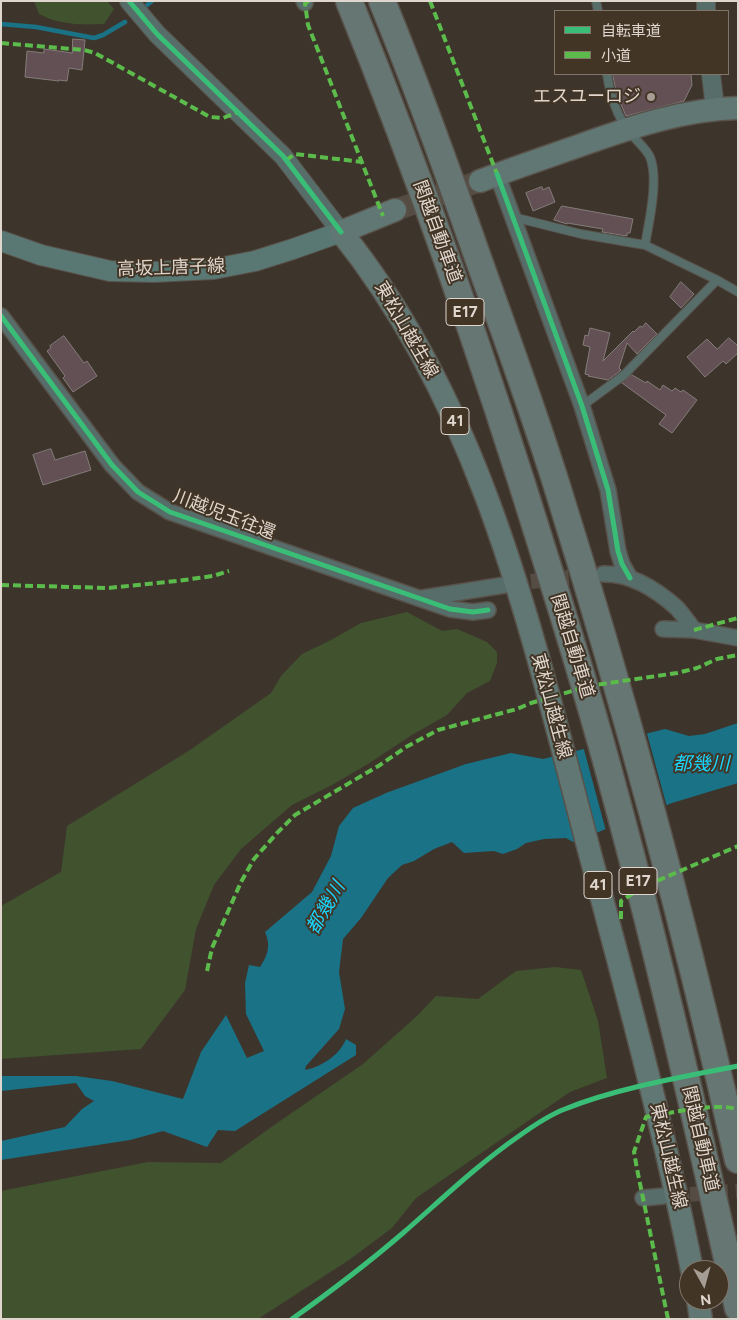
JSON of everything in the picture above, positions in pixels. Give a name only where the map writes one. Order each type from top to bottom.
[{"type":"highway","name":"関越自動車道","points":[[348,1],[422,189],[476,342],[525,490],[567,627],[615,791],[652,937],[700,1137],[738,1308]]},
{"type":"highway","name":"関越自動車道","points":[[382,1],[450,178],[504,330],[555,480],[600,625],[648,796],[738,1160]]},
{"type":"main road","points":[[488,177],[627,129],[678,115],[715,108],[738,108]]},
{"type":"main road","points":[[341,232],[395,210]]},
{"type":"main road","name":"高坂上唐子線","points":[[1,241],[41,256],[110,271],[154,272],[214,269],[255,261],[341,232]]},
{"type":"main road","name":"東松山越生線","points":[[341,232],[378,281],[404,320],[449,406],[483,485],[502,537],[531,629],[666,1142],[690,1260]]},
{"type":"street","points":[[129,1],[157,34],[283,156],[341,232]]},
{"type":"street","points":[[711,75],[715,108]]},
{"type":"street","points":[[488,177],[513,217],[582,406],[608,490],[618,551],[622,564],[630,578]]},
{"type":"street","name":"川越児玉往還","points":[[1,316],[112,465],[138,492],[170,512],[450,609],[473,612],[488,610]]},
{"type":"street","points":[[604,574],[617,574],[650,588],[678,609],[694,630]]},
{"type":"street","points":[[421,599],[505,585]]},
{"type":"street","points":[[663,629],[694,630],[738,638]]},
{"type":"street","points":[[643,1198],[664,1196]]},
{"type":"lane","points":[[607,75],[610,95],[627,129],[650,157],[653,178],[651,214],[645,245]]},
{"type":"lane","points":[[513,217],[581,234],[645,245],[738,292]]},
{"type":"lane","points":[[582,406],[624,375],[717,280]]},
{"type":"green space","points":[[34,1],[107,1],[114,9],[104,24],[70,23],[47,18],[39,14]]},
{"type":"green space","points":[[407,612],[442,631],[457,629],[487,642],[497,652],[497,663],[490,681],[467,693],[447,715],[332,785],[292,805],[241,849],[214,885],[196,929],[185,990],[141,1049],[1,1059],[1,906],[61,872],[67,826],[190,750],[271,693],[281,676],[302,654],[361,623]]},
{"type":"green space","points":[[555,967],[581,970],[598,1021],[607,1078],[570,1092],[416,1198],[392,1228],[349,1260],[258,1319],[1,1319],[1,1191],[148,1162],[221,1163],[363,1064],[417,1016],[436,996],[478,999],[516,971]]},
{"type":"water","name":"都幾川","points":[[738,723],[738,783],[672,803],[573,842],[566,838],[544,839],[526,843],[517,849],[503,854],[494,851],[464,853],[452,842],[402,865],[388,878],[361,918],[343,939],[339,972],[345,1009],[339,1029],[306,1066],[305,1070],[317,1066],[335,1055],[346,1039],[356,1045],[356,1055],[235,1131],[218,1130],[207,1147],[163,1131],[130,1140],[1,1160],[1,1141],[65,1127],[82,1109],[94,1101],[85,1096],[76,1083],[1,1091],[1,1076],[76,1076],[112,1081],[183,1099],[201,1052],[226,1015],[247,1058],[264,1051],[246,1014],[245,983],[249,965],[260,967],[268,950],[265,932],[312,892],[331,856],[339,826],[353,808],[386,793],[466,764],[511,753],[543,759],[665,729],[689,736],[705,734]]},
{"type":"pier","points":[[646,730],[667,807],[606,831],[583,746]]},
{"type":"building","points":[[73,39],[85,40],[82,70],[69,68],[67,81],[25,77],[27,51],[44,53],[44,49],[72,53]]},
{"type":"building","name":"エスユーロジ","points":[[613,75],[691,75],[692,85],[684,101],[626,116],[617,95]]},
{"type":"building","points":[[542,187],[543,190],[549,187],[555,202],[533,211],[526,193]]},
{"type":"building","points":[[562,206],[633,219],[630,233],[627,233],[627,236],[602,232],[603,229],[567,224],[554,220]]},
{"type":"building","points":[[681,282],[694,294],[681,308],[670,297]]},
{"type":"building","points":[[646,323],[657,334],[637,354],[627,343],[619,368],[620,371],[608,380],[585,374],[590,347],[583,345],[585,335],[588,336],[590,328],[610,333],[603,361],[633,331]]},
{"type":"building","points":[[64,336],[84,363],[87,361],[97,376],[73,392],[63,378],[65,376],[47,351],[51,348],[50,346]]},
{"type":"building","points":[[729,338],[738,346],[738,353],[726,364],[723,361],[705,377],[687,357],[707,339],[717,349]]},
{"type":"building","points":[[632,375],[646,383],[647,381],[660,390],[663,385],[672,391],[675,388],[681,392],[683,390],[697,400],[672,433],[659,424],[666,415],[622,383]]},
{"type":"building","points":[[51,449],[55,460],[85,451],[91,470],[43,485],[33,455]]},
{"type":"waterway","points":[[146,6],[152,1]]},
{"type":"waterway","points":[[1,24],[36,27],[94,38],[125,22]]},
{"type":"tunnel","points":[[395,210],[480,181]]},
{"type":"tunnel","points":[[508,584],[592,575]]},
{"type":"tunnel","points":[[667,1196],[738,1191]]},
{"type":"marked path","points":[[309,1],[305,3],[308,25],[383,216]]},
{"type":"marked path","points":[[430,1],[497,174]]},
{"type":"marked path","points":[[1,43],[84,50],[95,53],[210,117],[223,118],[238,112]]},
{"type":"marked path","points":[[286,160],[295,154],[362,162]]},
{"type":"marked path","points":[[1,585],[108,588],[213,576],[229,571]]},
{"type":"marked path","points":[[694,630],[738,618]]},
{"type":"marked path","points":[[207,971],[212,948],[241,882],[254,859],[277,833],[295,815],[380,765],[406,747],[438,730],[517,709],[589,686],[677,673],[697,668],[717,659],[738,655]]},
{"type":"marked path","points":[[621,919],[621,901],[643,887],[738,846]]},
{"type":"marked path","points":[[668,1319],[634,1152],[646,1117],[707,1107],[738,1110]]},
{"type":"cycle path","points":[[129,1],[157,34],[283,156],[341,232]]},
{"type":"cycle path","points":[[497,174],[582,406],[608,490],[618,551],[622,564],[630,578]]},
{"type":"cycle path","points":[[1,316],[112,465],[138,492],[170,512],[450,609],[473,612],[488,610]]},
{"type":"cycle path","points":[[292,1319],[376,1256],[488,1159],[524,1132],[559,1111],[628,1089],[738,1066]]},
{"type":"place","name":"エスユーロジ","points":[[651,97]]}]
